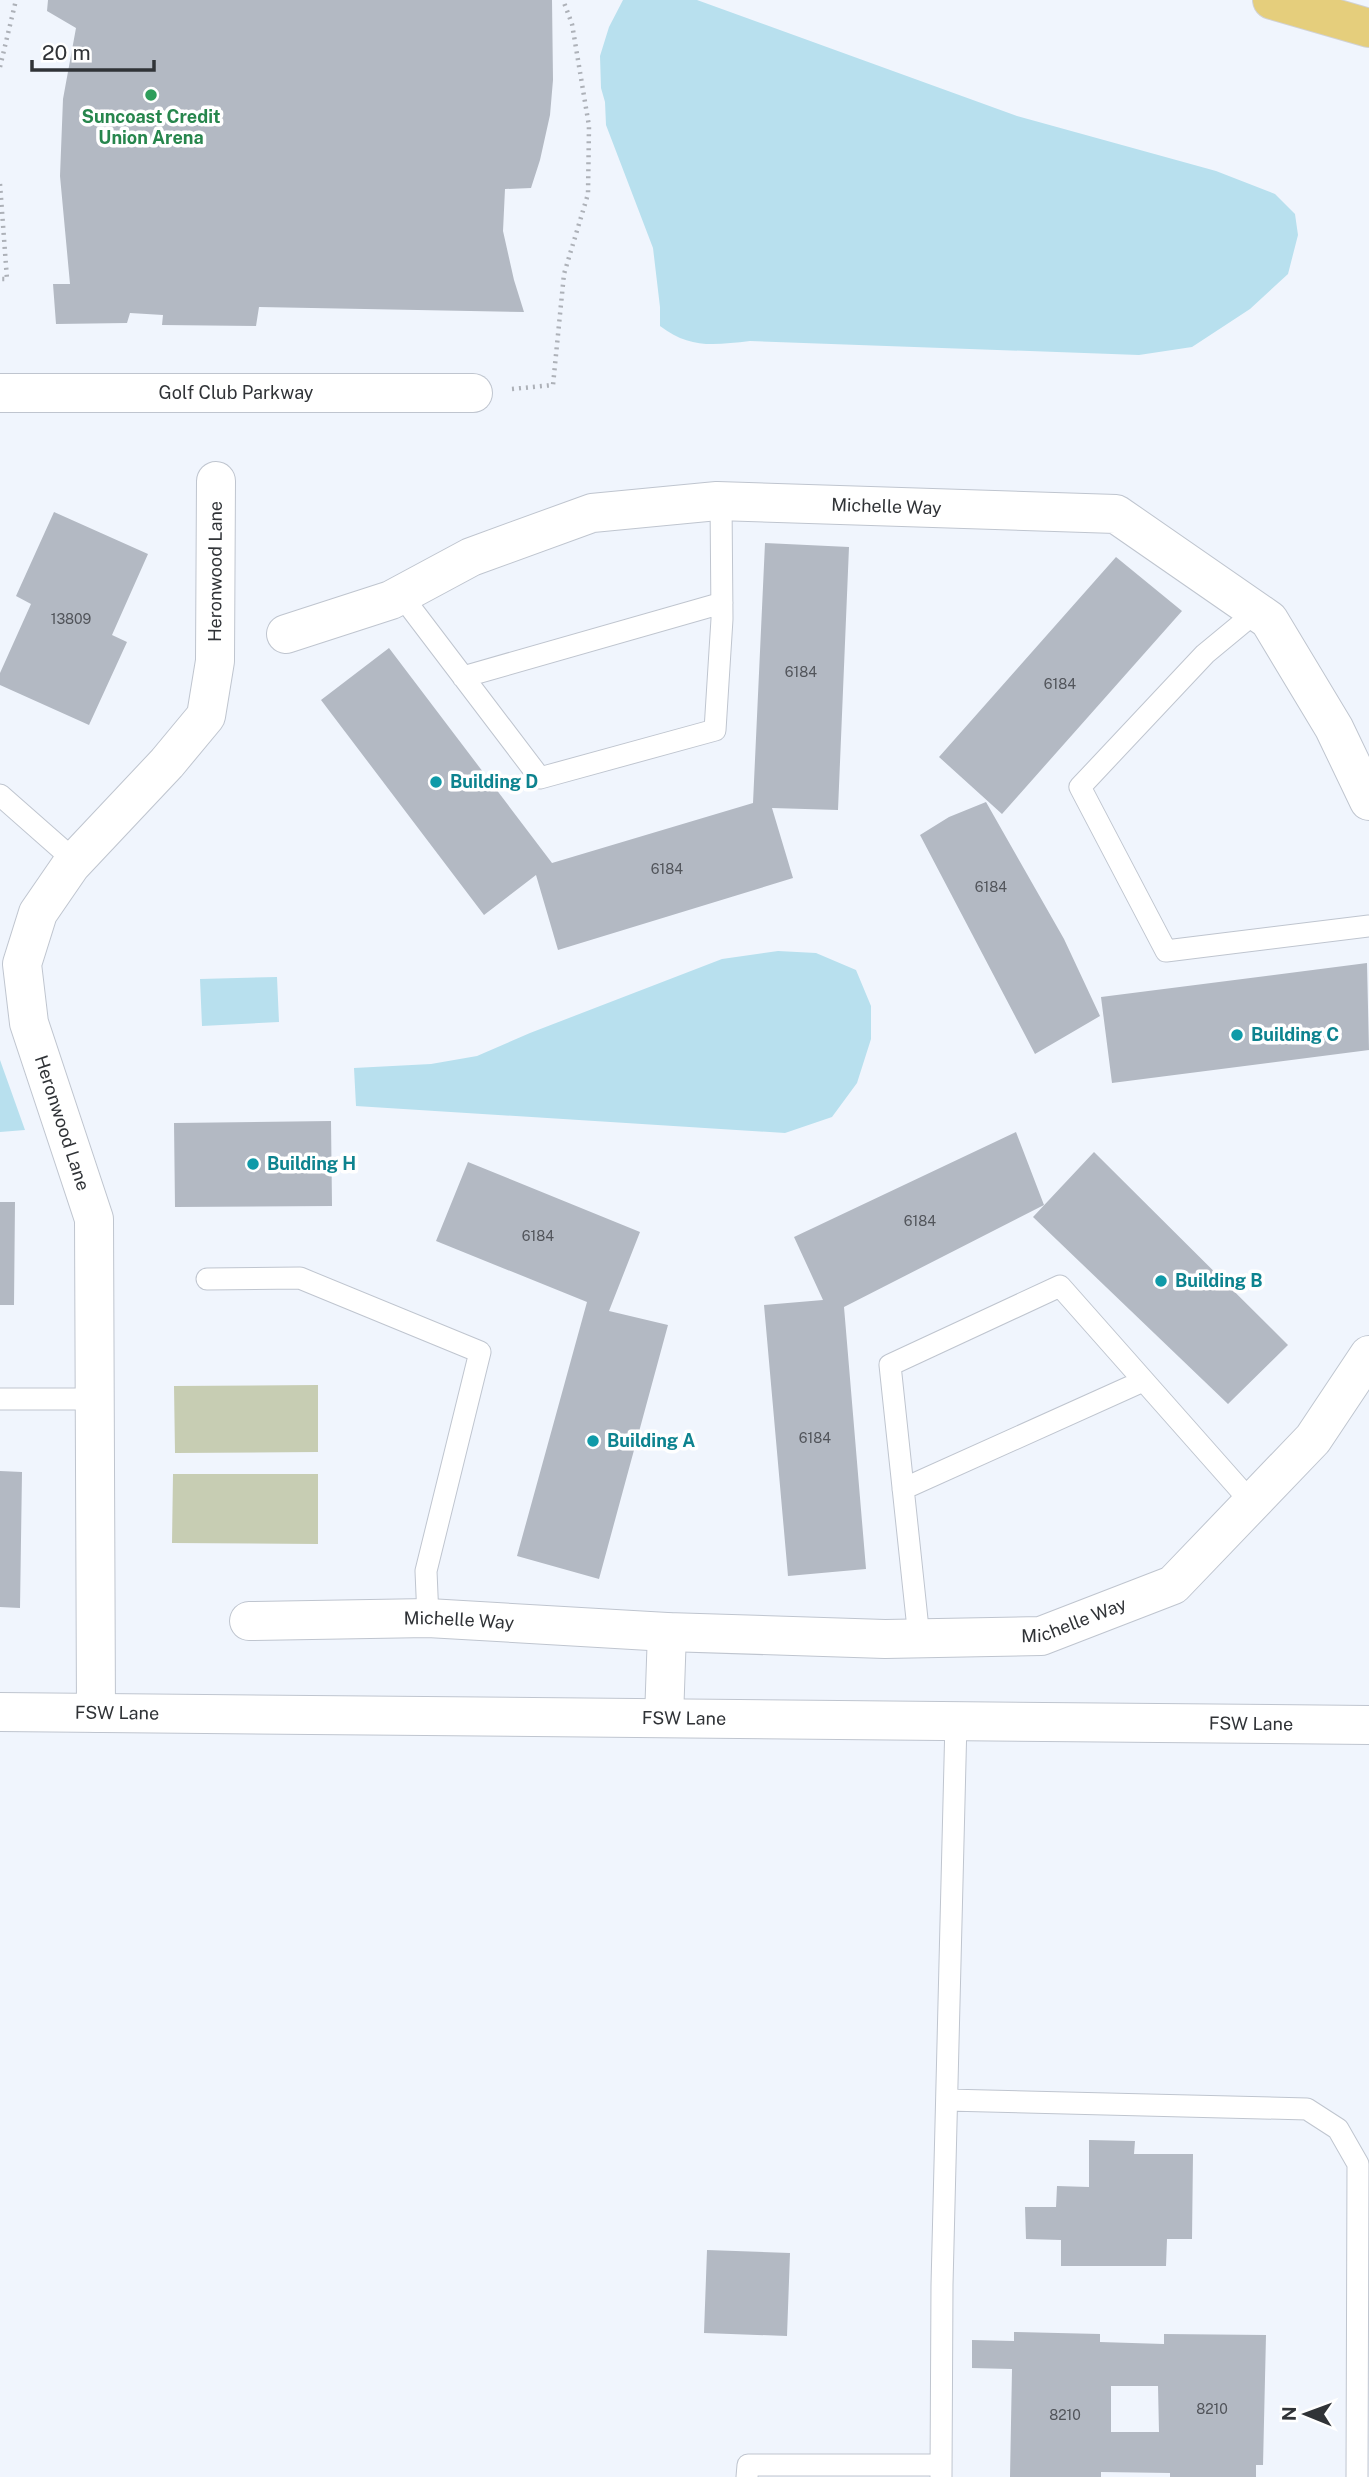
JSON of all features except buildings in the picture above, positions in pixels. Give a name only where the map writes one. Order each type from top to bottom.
[{"type":"main road","points":[[1272,0],[1369,28]]},
{"type":"street","name":"Golf Club Parkway","points":[[0,393],[473,393]]},
{"type":"street","name":"Heronwood Lane","points":[[96,1713],[94,1219],[29,1023],[22,964],[38,914],[75,861],[167,763],[206,716],[215,661],[216,481]]},
{"type":"street","name":"Michelle Way","points":[[286,634],[391,600],[471,557],[592,513],[722,501],[1116,514],[1269,620],[1334,728],[1369,801]]},
{"type":"street","name":"Michelle Way","points":[[249,1621],[428,1618],[667,1632],[919,1638],[1041,1636],[1173,1585],[1313,1439],[1369,1355]]},
{"type":"street","points":[[664,1718],[667,1632]]},
{"type":"street","name":"FSW Lane","points":[[0,1712],[1369,1725]]},
{"type":"lane","points":[[401,595],[540,778],[715,730],[722,603],[722,501]]},
{"type":"lane","points":[[463,677],[722,603]]},
{"type":"lane","points":[[1257,611],[1205,654],[1080,787],[1166,951],[1369,926]]},
{"type":"lane","points":[[0,795],[75,861]]},
{"type":"lane","points":[[207,1279],[300,1278],[480,1352],[426,1571],[428,1618]]},
{"type":"lane","points":[[919,1638],[890,1365],[1060,1286],[1252,1503]]},
{"type":"lane","points":[[903,1489],[1143,1381]]},
{"type":"lane","points":[[0,1399],[95,1399]]},
{"type":"lane","points":[[747,2477],[748,2465],[941,2471],[956,1721]]},
{"type":"lane","points":[[947,2100],[1307,2109],[1338,2129],[1358,2164],[1357,2477]]},
{"type":"path","points":[[0,67],[16,0]]},
{"type":"path","points":[[473,393],[552,385],[564,274],[588,194],[589,127],[572,23],[563,0]]},
{"type":"path","points":[[0,184],[6,279],[0,279]]},
{"type":"green space","points":[[318,1385],[318,1452],[175,1453],[174,1386]]},
{"type":"green space","points":[[173,1474],[318,1474],[318,1544],[172,1543]]},
{"type":"water","points":[[623,0],[697,0],[1017,116],[1216,171],[1275,194],[1295,214],[1298,235],[1288,274],[1250,309],[1192,347],[1139,355],[750,341],[703,344],[682,339],[660,326],[653,248],[606,125],[600,56],[609,27]]},
{"type":"water","points":[[778,951],[816,953],[856,970],[871,1006],[871,1039],[857,1083],[832,1117],[785,1133],[356,1106],[354,1068],[431,1064],[477,1056],[722,959]]},
{"type":"water","points":[[277,977],[279,1022],[202,1026],[200,979]]},
{"type":"water","points":[[0,1060],[25,1130],[0,1132]]},
{"type":"place","name":"Suncoast Credit Union Arena","points":[[151,95]]},
{"type":"place","name":"Building D","points":[[436,782]]},
{"type":"place","name":"Building C","points":[[1237,1035]]},
{"type":"place","name":"Building H","points":[[253,1164]]},
{"type":"place","name":"Building B","points":[[1161,1281]]},
{"type":"place","name":"Building A","points":[[593,1441]]}]
